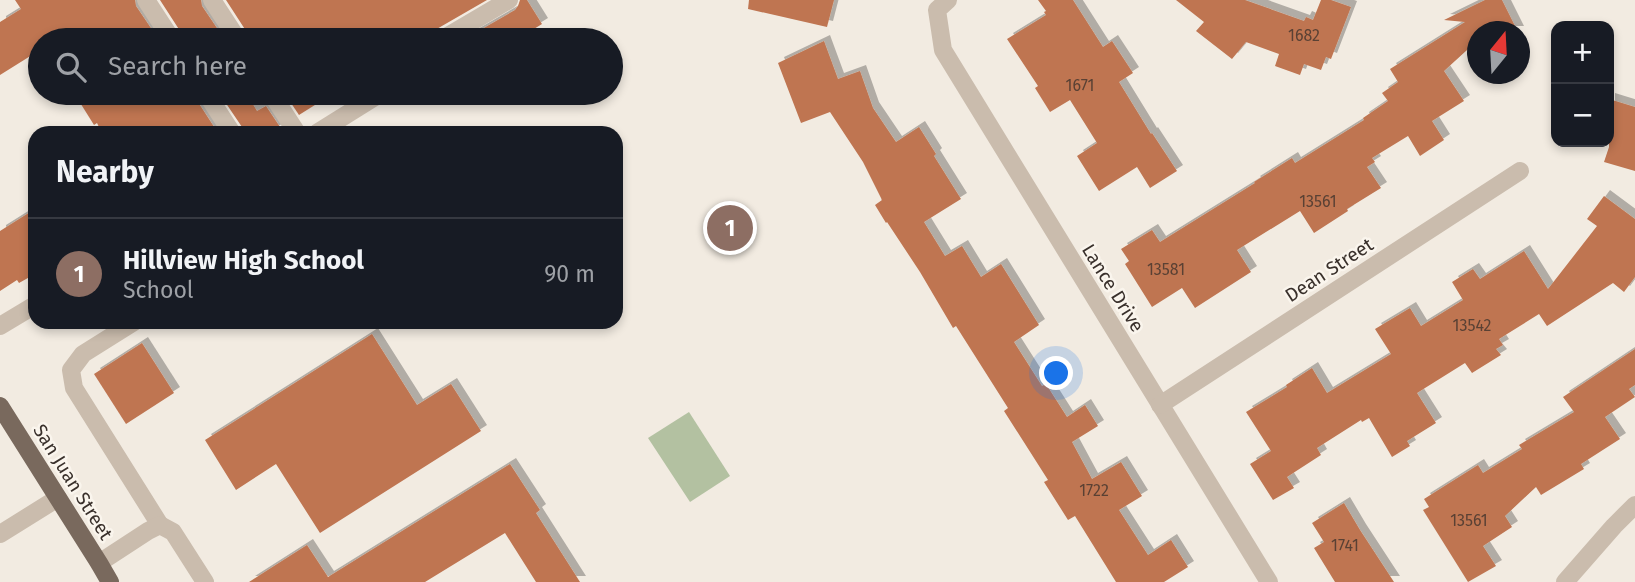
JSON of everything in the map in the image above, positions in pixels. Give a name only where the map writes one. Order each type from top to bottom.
[{"type":"main road","name":"San Juan Street","points":[[0,406],[110,582]]},
{"type":"street","points":[[146,0],[164,28]]},
{"type":"street","points":[[212,0],[230,28]]},
{"type":"street","points":[[461,28],[509,0]]},
{"type":"street","name":"Lance Drive","points":[[942,5],[943,50],[1269,582]]},
{"type":"street","points":[[214,105],[227,126]]},
{"type":"street","points":[[279,105],[292,126]]},
{"type":"street","points":[[328,126],[362,105]]},
{"type":"street","name":"Dean Street","points":[[1160,405],[1520,171]]},
{"type":"street","points":[[0,327],[28,309]]},
{"type":"street","points":[[123,329],[83,354],[71,370],[74,388],[160,525],[173,532],[205,582]]},
{"type":"street","points":[[0,534],[58,498]]},
{"type":"street","points":[[1564,582],[1635,505]]},
{"type":"street","points":[[99,563],[160,525]]},
{"type":"green space","points":[[689,412],[730,476],[690,502],[648,438]]},
{"type":"building","points":[[15,0],[135,0],[151,28],[28,28],[28,58],[0,75],[0,22],[21,9]]},
{"type":"building","points":[[160,0],[201,0],[217,28],[178,28]]},
{"type":"building","points":[[226,0],[487,0],[438,28],[244,28]]},
{"type":"building","points":[[520,0],[527,0],[542,24],[536,28],[484,28],[515,10]]},
{"type":"building","points":[[749,0],[834,0],[827,27],[748,9]]},
{"type":"building","points":[[1038,0],[1073,0],[1103,47],[1112,41],[1133,73],[1119,82],[1177,171],[1150,188],[1137,167],[1099,191],[1077,156],[1097,143],[1070,100],[1050,112],[1035,88],[1038,86],[1007,39],[1046,15]]},
{"type":"building","points":[[1176,0],[1245,0],[1304,21],[1306,17],[1313,20],[1321,0],[1331,0],[1351,7],[1331,59],[1326,57],[1321,70],[1304,64],[1300,75],[1275,66],[1279,54],[1246,42],[1232,59],[1196,31],[1204,22]]},
{"type":"building","points":[[1485,0],[1502,0],[1512,21],[1467,21],[1467,50],[1444,71],[1464,101],[1432,121],[1444,140],[1420,156],[1408,136],[1372,158],[1375,162],[1367,167],[1381,188],[1314,233],[1300,211],[1237,250],[1251,272],[1195,308],[1182,288],[1152,307],[1125,264],[1129,261],[1121,249],[1152,230],[1160,242],[1292,158],[1295,163],[1364,120],[1363,118],[1388,101],[1382,93],[1398,82],[1390,69],[1465,22],[1444,20]]},
{"type":"building","points":[[824,41],[838,79],[860,71],[873,108],[896,142],[919,127],[961,199],[924,222],[945,256],[962,246],[981,277],[1001,264],[1039,325],[1014,342],[1042,386],[1046,384],[1067,417],[1085,405],[1098,426],[1072,442],[1092,479],[1121,462],[1142,496],[1119,510],[1148,555],[1171,540],[1188,567],[1164,582],[1116,582],[1075,516],[1068,520],[1044,482],[1048,480],[1004,411],[1008,408],[956,326],[953,328],[920,272],[875,205],[882,200],[863,162],[830,112],[801,123],[778,63]]},
{"type":"building","points":[[1614,101],[1635,107],[1635,171],[1604,162],[1609,147],[1614,147]]},
{"type":"building","points":[[82,105],[200,105],[213,126],[98,126],[97,123],[94,125]]},
{"type":"building","points":[[227,105],[253,105],[257,111],[266,106],[279,126],[241,126]]},
{"type":"building","points":[[292,105],[315,105],[299,115]]},
{"type":"building","points":[[1604,196],[1635,219],[1635,277],[1624,292],[1613,283],[1547,326],[1539,314],[1499,339],[1503,345],[1496,349],[1501,355],[1472,373],[1465,363],[1417,393],[1436,423],[1407,441],[1410,446],[1392,457],[1369,418],[1362,422],[1361,420],[1317,448],[1321,455],[1287,477],[1294,488],[1273,500],[1250,464],[1271,451],[1246,412],[1312,368],[1327,393],[1391,354],[1375,329],[1410,308],[1421,326],[1463,300],[1452,282],[1473,269],[1480,279],[1524,251],[1548,289],[1597,226],[1587,219]]},
{"type":"building","points":[[28,213],[28,278],[19,283],[17,280],[0,291],[0,231]]},
{"type":"building","points":[[372,334],[417,405],[451,384],[481,431],[320,533],[276,464],[236,490],[205,440]]},
{"type":"building","points":[[142,343],[174,393],[126,424],[94,374]]},
{"type":"building","points":[[1635,349],[1635,385],[1629,389],[1635,397],[1605,417],[1620,439],[1581,464],[1584,469],[1541,495],[1536,487],[1505,516],[1512,527],[1483,546],[1496,566],[1468,582],[1423,510],[1429,507],[1424,499],[1478,465],[1483,473],[1522,449],[1519,445],[1574,412],[1563,397]]},
{"type":"building","points":[[510,464],[540,510],[536,513],[580,582],[536,582],[505,533],[425,582],[249,582],[307,545],[328,577]]},
{"type":"building","points":[[1344,503],[1394,582],[1335,582],[1314,548],[1324,542],[1312,523]]},
{"type":"place","name":"Hillview High School","points":[[730,228]]}]
